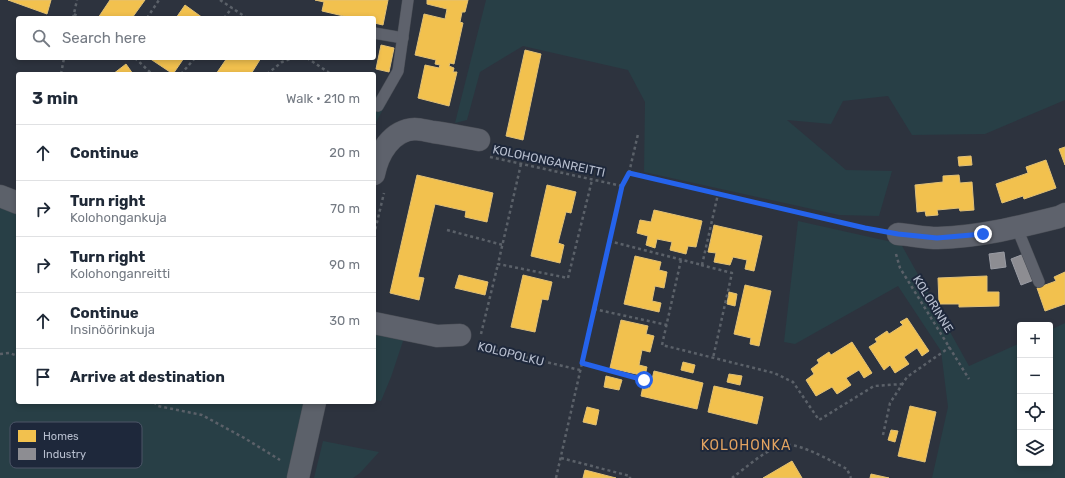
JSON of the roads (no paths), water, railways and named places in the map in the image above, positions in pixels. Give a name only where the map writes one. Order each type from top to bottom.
[{"type":"street","points":[[376,164],[383,149],[394,137],[403,131],[415,129],[481,148]]},
{"type":"street","points":[[0,196],[16,202]]},
{"type":"street","points":[[898,234],[937,238],[983,234],[1017,228],[1065,214]]},
{"type":"street","points":[[376,323],[437,336],[460,334]]},
{"type":"street","points":[[299,475],[315,404]]},
{"type":"lane","points":[[378,106],[398,70],[408,0]]},
{"type":"lane","points":[[376,33],[403,38]]},
{"type":"lane","points":[[1017,228],[1039,282]]},
{"type":"district","name":"KOLOHONKA","points":[[746,445]]}]
